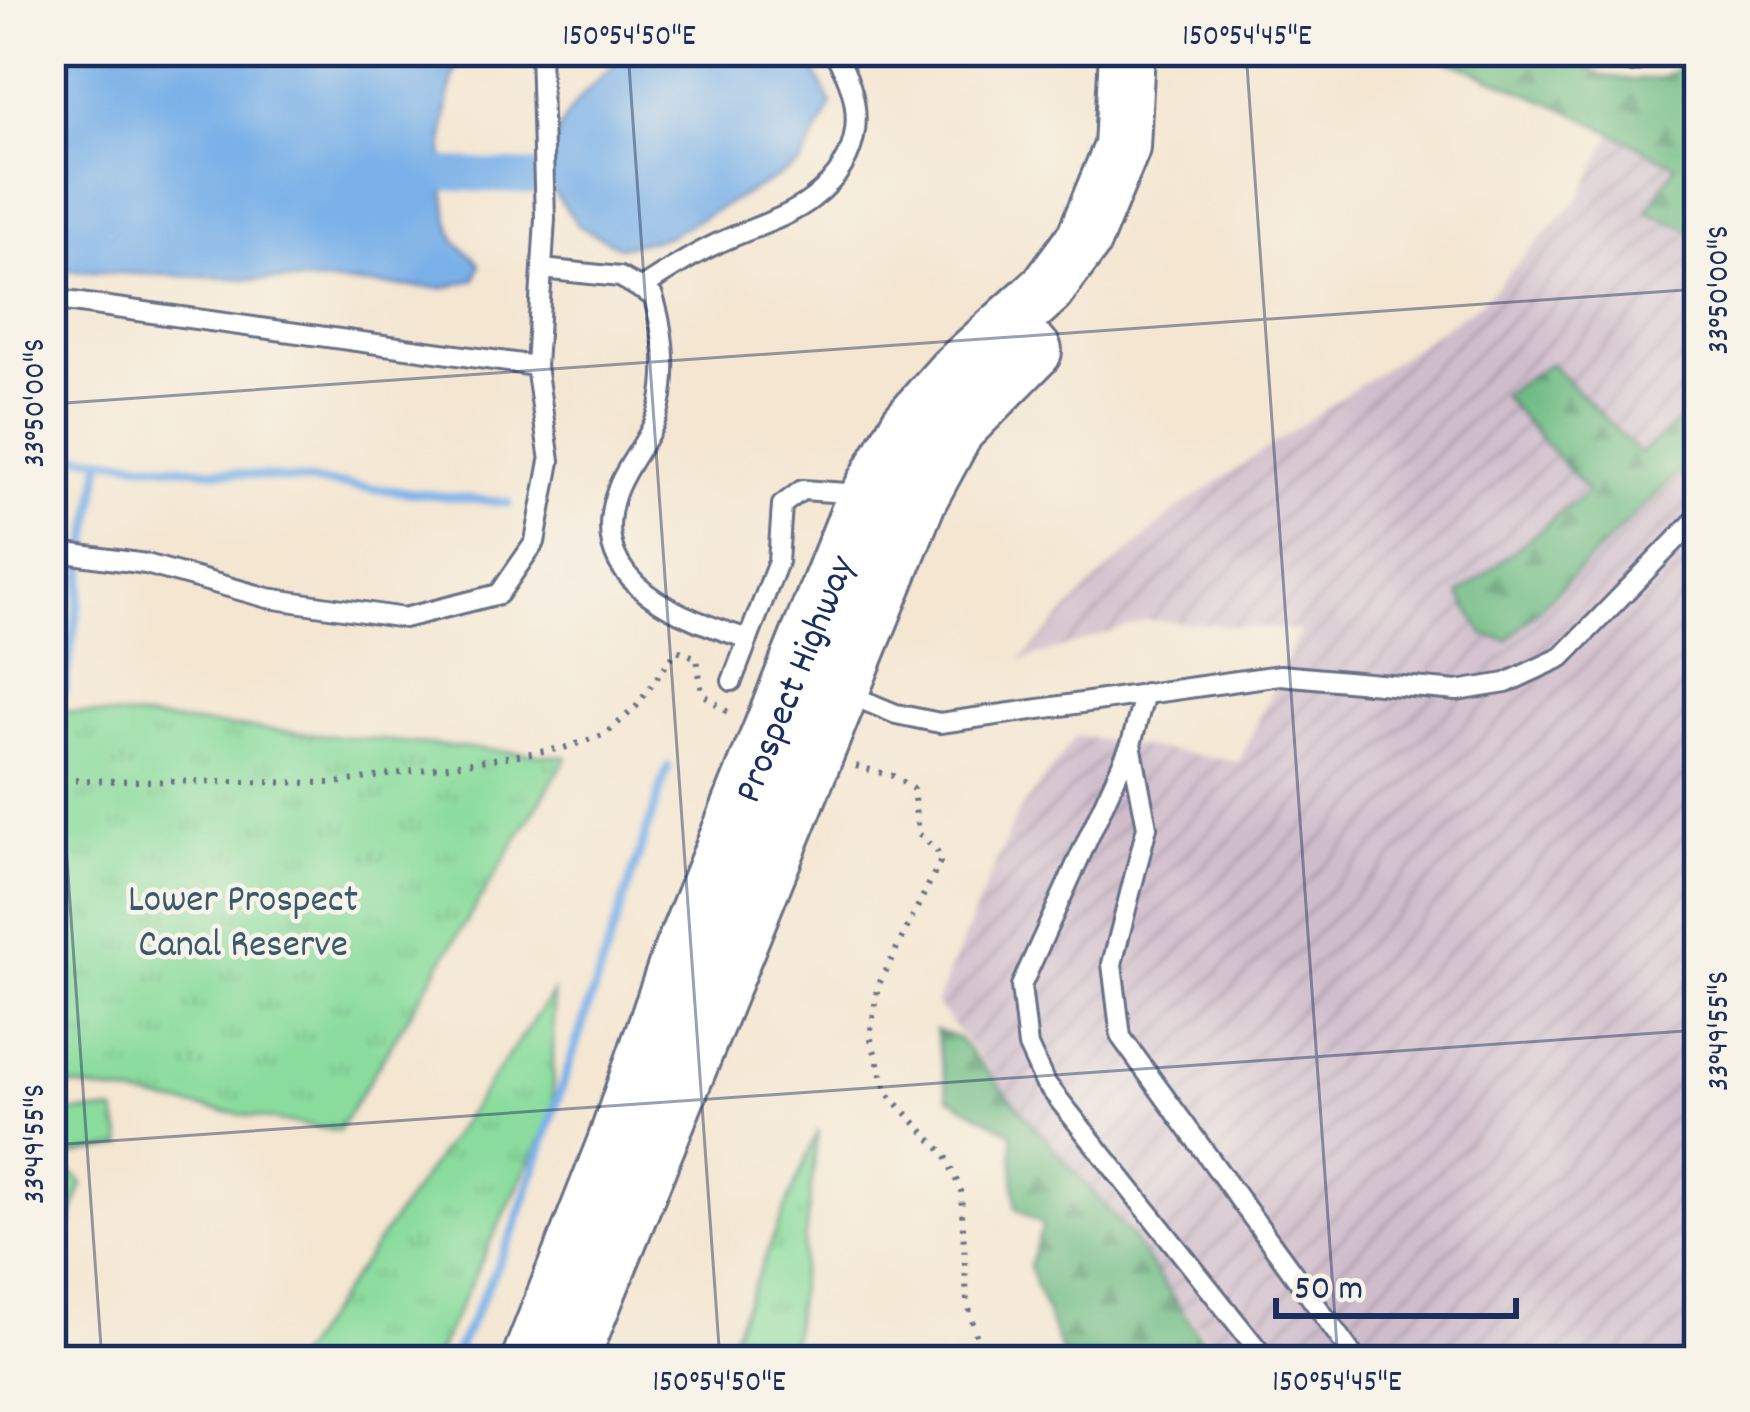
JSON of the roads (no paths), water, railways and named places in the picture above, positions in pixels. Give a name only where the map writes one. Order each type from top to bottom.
[{"type":"main road","name":"Prospect Highway","points":[[570,1361],[818,682],[867,495],[908,424],[955,372],[1047,289],[1084,239],[1122,147],[1127,51]]},
{"type":"main road","name":"Prospect Highway","points":[[529,1361],[615,1143],[679,958],[818,682],[944,448],[983,397],[1072,316],[1124,242],[1162,130],[1165,51]]},
{"type":"lane","points":[[51,551],[146,564],[268,598],[404,618],[499,594],[535,542],[550,461],[536,366],[542,269],[540,51]]},
{"type":"lane","points":[[640,289],[707,248],[813,199],[832,177],[855,142],[856,87],[833,51]]},
{"type":"lane","points":[[1598,51],[1634,62],[1672,51]]},
{"type":"lane","points":[[542,269],[620,278],[653,296],[664,330],[661,404],[615,494],[610,525],[618,556],[644,597],[672,614],[748,639]]},
{"type":"lane","points":[[51,299],[536,366]]},
{"type":"lane","points":[[732,680],[778,562],[782,505],[802,490],[867,495]]},
{"type":"lane","points":[[818,682],[896,714],[940,723],[1280,675],[1457,691],[1507,683],[1562,657],[1699,516]]},
{"type":"lane","points":[[1145,693],[1131,744],[1022,986],[1028,1046],[1044,1081],[1267,1361]]},
{"type":"lane","points":[[1131,744],[1147,827],[1112,964],[1121,1037],[1357,1361]]},
{"type":"water","points":[[51,51],[445,51],[455,70],[445,131],[446,201],[455,239],[480,265],[475,279],[445,288],[51,270]]},
{"type":"water","points":[[627,51],[804,51],[832,104],[801,164],[666,237],[620,247],[579,226],[544,179],[563,122]]},
{"type":"waterway","points":[[447,174],[544,179]]},
{"type":"waterway","points":[[51,453],[508,503]]},
{"type":"waterway","points":[[64,691],[102,459]]},
{"type":"waterway","points":[[452,1361],[515,1228],[668,767]]},
{"type":"park label","name":"Lower Prospect Canal Reserve","points":[[243,918]]}]
